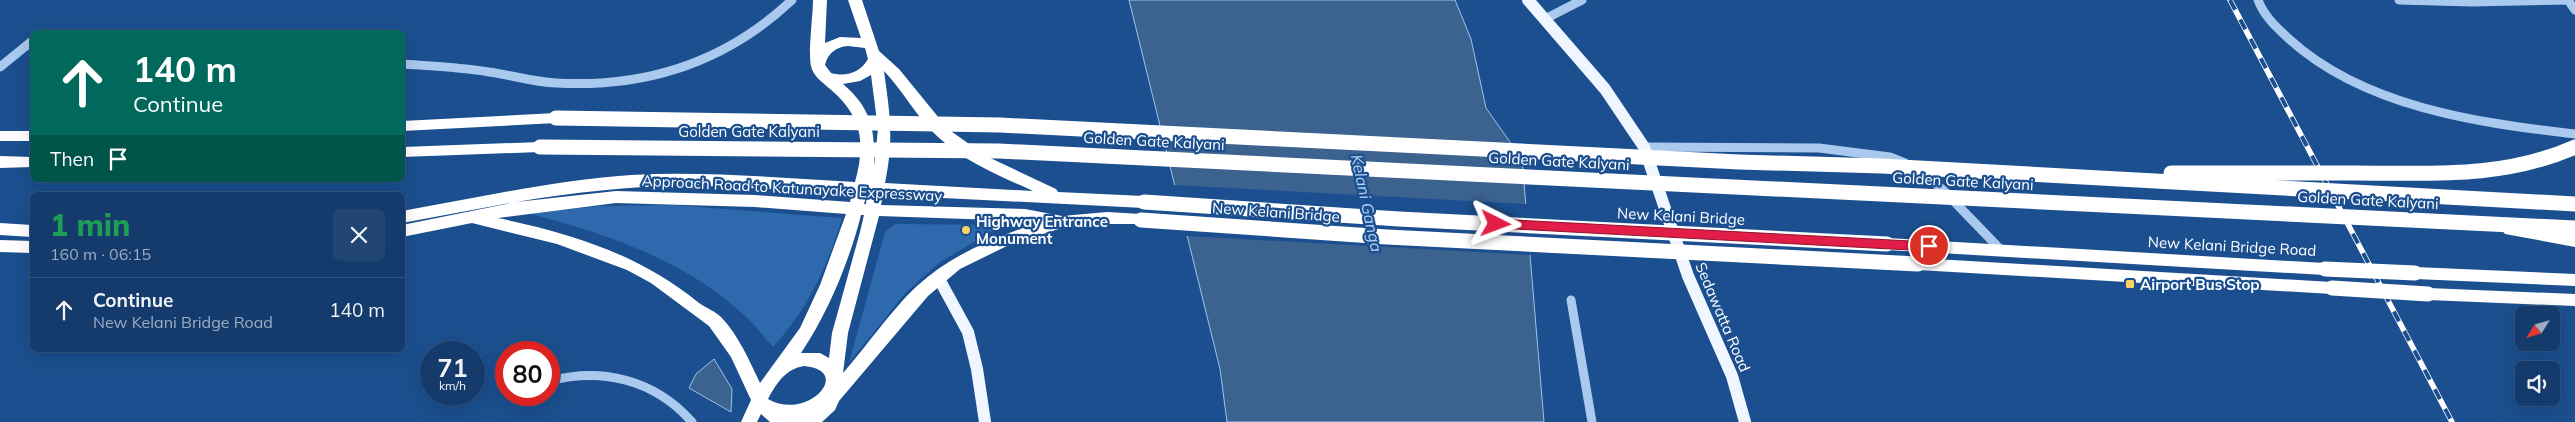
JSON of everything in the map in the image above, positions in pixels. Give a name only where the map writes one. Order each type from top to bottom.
[{"type":"highway","points":[[749,422],[771,377],[782,366],[806,332],[828,285],[849,232],[868,166],[868,136],[862,115],[848,96],[820,68],[820,0]]},
{"type":"highway","points":[[810,421],[828,407],[834,387],[840,333],[868,232],[884,154],[886,129],[873,51],[855,0]]},
{"type":"highway","points":[[820,68],[826,50],[838,43],[852,40],[873,51],[899,78],[926,116],[958,146],[1057,196]]},
{"type":"highway","points":[[820,68],[836,80],[852,78],[871,67],[873,51]]},
{"type":"highway","name":"Golden Gate Kalyani","points":[[405,126],[556,118],[1010,126],[1982,172],[2575,204]]},
{"type":"highway","points":[[0,136],[30,136]]},
{"type":"highway","points":[[1982,172],[2425,173],[2491,171],[2525,166],[2575,146]]},
{"type":"highway","name":"Golden Gate Kalyani","points":[[405,152],[540,147],[999,151],[2575,228]]},
{"type":"highway","points":[[0,162],[30,162]]},
{"type":"highway","name":"Approach Road to Katunayake Expressway","points":[[405,216],[563,188],[630,181],[686,179],[1057,196]]},
{"type":"highway","name":"New Kelani Bridge","points":[[1057,196],[1399,219],[1886,244]]},
{"type":"highway","name":"Approach Road to Katunayake Expressway","points":[[405,231],[537,205],[641,197],[754,200],[912,212],[1025,215],[1062,222]]},
{"type":"highway","points":[[471,218],[584,245],[621,260],[680,294],[697,310],[714,320],[732,345],[760,401],[777,418],[793,422]]},
{"type":"highway","name":"New Kelani Bridge","points":[[1062,222],[1107,218],[1397,237],[1918,264],[2428,294],[2575,300]]},
{"type":"highway","points":[[834,387],[922,291],[938,277],[955,265],[999,242],[1062,222]]},
{"type":"highway","points":[[2462,222],[2575,241]]},
{"type":"highway","points":[[0,229],[30,231]]},
{"type":"highway","name":"New Kelani Bridge Road","points":[[1886,244],[2325,269],[2575,280]]},
{"type":"highway","points":[[0,246],[30,247]]},
{"type":"highway","points":[[782,366],[800,359],[820,360],[829,367],[834,387]]},
{"type":"main road","name":"Sedawatta Road","points":[[1528,0],[1605,90],[1644,146],[1688,276],[1732,376],[1744,422]]},
{"type":"main road","points":[[938,277],[968,332],[977,370],[985,422]]},
{"type":"street","points":[[405,64],[478,70],[555,83],[625,80],[682,67],[727,49],[764,27],[792,0]]},
{"type":"street","points":[[1545,18],[1582,0]]},
{"type":"street","points":[[2258,0],[2262,10],[2291,44],[2342,76],[2399,99],[2447,113],[2494,124],[2575,134]]},
{"type":"street","points":[[2399,0],[2472,2],[2568,0],[2575,10]]},
{"type":"street","points":[[0,67],[30,43]]},
{"type":"street","points":[[1644,146],[1819,148],[1890,157],[1910,164],[1934,181],[2001,250]]},
{"type":"street","points":[[1572,300],[1592,422]]},
{"type":"street","points":[[560,378],[577,374],[591,374],[642,385],[666,396],[692,422]]},
{"type":"shaded area","points":[[672,205],[842,218],[830,253],[815,287],[796,318],[773,347],[749,320],[721,296],[670,264],[615,240],[528,213],[600,206]]},
{"type":"shaded area","points":[[895,224],[1003,225],[940,262],[907,291],[849,363],[885,232]]},
{"type":"water","name":"Kelani Ganga","points":[[1129,0],[1455,0],[1471,39],[1486,108],[1522,159],[1544,422],[1227,422],[1220,369]]},
{"type":"water","points":[[714,359],[732,389],[731,412],[689,388],[696,374]]},
{"type":"pier","points":[[1173,185],[1528,204],[1532,255],[1186,236]]},
{"type":"railway","points":[[2230,0],[2452,422]]},
{"type":"place","name":"Highway Entrance Monument","points":[[966,230]]},
{"type":"place","name":"Airport Bus Stop","points":[[2130,284]]},
{"type":"route","points":[[1496,224],[1929,246]]}]
